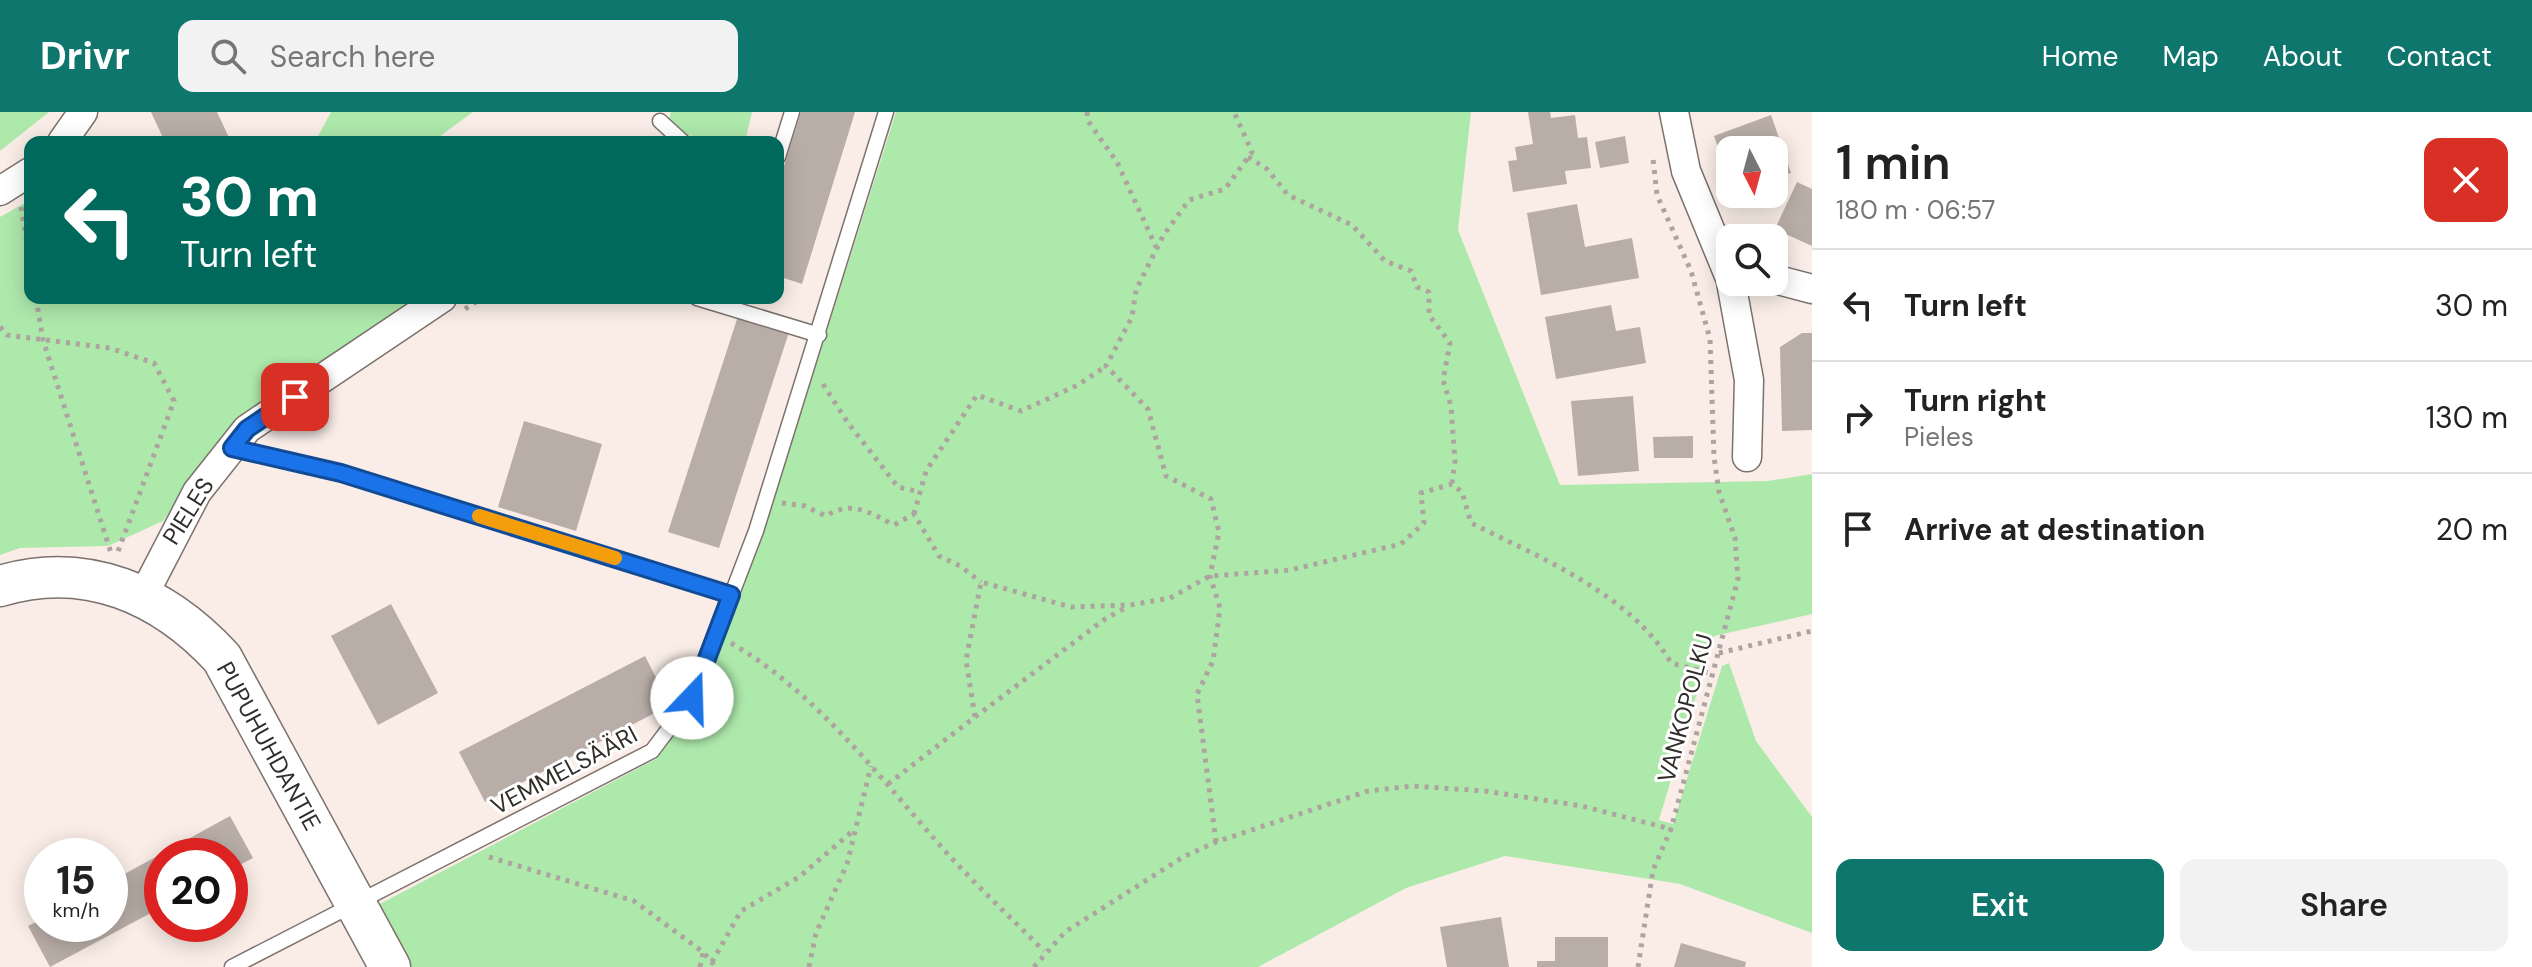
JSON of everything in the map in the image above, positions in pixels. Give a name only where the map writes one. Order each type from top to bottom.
[{"type":"street","points":[[66,136],[83,112]]},
{"type":"street","points":[[1674,112],[1686,171],[1716,244]]},
{"type":"street","points":[[1788,283],[1812,289]]},
{"type":"street","points":[[1734,296],[1749,380],[1747,457]]},
{"type":"street","name":"PIELES","points":[[143,596],[197,492],[247,429],[433,304]]},
{"type":"street","name":"PUPUHUHDANTIE","points":[[0,586],[45,576],[108,582],[143,596],[176,615],[222,658],[390,967]]},
{"type":"lane","points":[[784,138],[792,112]]},
{"type":"lane","name":"VEMMELSÄÄRI","points":[[232,967],[355,901],[652,751],[692,698],[731,595],[817,340],[886,112]]},
{"type":"lane","points":[[660,121],[676,136]]},
{"type":"lane","points":[[732,304],[817,340]]},
{"type":"lane","points":[[232,448],[341,473],[731,595]]},
{"type":"path","points":[[1087,112],[1088,121],[1117,162],[1157,248]]},
{"type":"path","points":[[765,501],[805,506],[826,516],[841,506],[863,509],[894,525],[914,514],[926,471],[977,395],[1021,411],[1078,385],[1106,366],[1132,317],[1136,290],[1157,248],[1189,200],[1225,189],[1252,152],[1234,112]]},
{"type":"path","name":"VANKOPOLKU","points":[[1638,967],[1653,870],[1671,829],[1738,579],[1735,538],[1719,492],[1714,457],[1710,339],[1691,271],[1657,195],[1653,154]]},
{"type":"path","points":[[1248,157],[1267,169],[1288,195],[1352,225],[1385,261],[1411,271],[1417,287],[1429,292],[1429,315],[1450,343],[1443,380],[1451,406],[1455,461],[1452,484]]},
{"type":"path","points":[[16,181],[24,227]]},
{"type":"path","points":[[0,327],[7,335],[43,340],[110,348],[154,363],[174,401],[114,562],[43,340],[37,304]]},
{"type":"path","points":[[817,340],[824,390],[898,487],[920,492]]},
{"type":"path","points":[[1106,366],[1148,409],[1166,476],[1211,499],[1219,532],[1210,576],[1220,608],[1213,661],[1197,694],[1216,842]]},
{"type":"path","points":[[914,514],[939,556],[960,566],[981,582],[1071,607],[1130,605],[1170,598],[1210,576],[1290,570],[1401,544],[1424,523],[1421,493],[1452,484]]},
{"type":"path","points":[[1452,484],[1462,492],[1471,523],[1581,578],[1657,639],[1671,663],[1713,674]]},
{"type":"path","points":[[975,717],[966,660],[981,582]]},
{"type":"path","points":[[888,784],[1105,619],[1130,605]]},
{"type":"path","points":[[1719,653],[1812,631]]},
{"type":"path","points":[[716,634],[759,659],[818,711],[888,784],[946,852],[1044,951]]},
{"type":"path","points":[[809,967],[816,933],[847,864],[871,766]]},
{"type":"path","points":[[1034,967],[1044,951],[1099,909],[1183,857],[1216,842],[1368,791],[1413,786],[1543,800],[1671,829]]},
{"type":"path","points":[[462,848],[634,901],[703,952],[714,965],[741,911],[799,877],[854,830]]},
{"type":"path","points":[[700,967],[703,952]]},
{"type":"green space","points":[[0,112],[49,112],[0,151]]},
{"type":"green space","points":[[331,112],[473,112],[440,136],[318,136]]},
{"type":"green space","points":[[671,112],[752,112],[746,136],[687,135],[669,119]]},
{"type":"green space","points":[[896,112],[1471,112],[1458,230],[1560,485],[1768,481],[1812,474],[1812,614],[1714,636],[1659,820],[1673,824],[1722,666],[1729,663],[1756,741],[1812,817],[1812,933],[1680,884],[1505,856],[1406,888],[1258,967],[409,967],[376,906],[656,759],[699,701],[761,539]]},
{"type":"green space","points":[[24,203],[24,304],[410,304],[225,435],[163,521],[108,546],[20,548],[0,555],[0,217]]},
{"type":"building","points":[[151,112],[217,112],[228,136],[162,136]]},
{"type":"building","points":[[801,112],[855,112],[802,284],[784,278],[784,166]]},
{"type":"building","points":[[1528,112],[1550,112],[1551,118],[1575,115],[1578,138],[1587,137],[1591,168],[1565,171],[1567,184],[1513,192],[1508,161],[1517,160],[1515,147],[1533,144]]},
{"type":"building","points":[[1771,115],[1778,136],[1716,136],[1716,142],[1714,136]]},
{"type":"building","points":[[1625,136],[1629,163],[1600,168],[1595,142]]},
{"type":"building","points":[[1797,182],[1812,189],[1812,246],[1788,235],[1788,224],[1777,224],[1785,208],[1788,208]]},
{"type":"building","points":[[1577,204],[1585,247],[1632,238],[1639,278],[1541,295],[1527,213]]},
{"type":"building","points":[[1611,305],[1616,331],[1640,327],[1646,363],[1556,379],[1545,317]]},
{"type":"building","points":[[738,316],[789,332],[719,548],[668,532]]},
{"type":"building","points":[[1802,333],[1812,333],[1812,430],[1782,431],[1780,347]]},
{"type":"building","points":[[1633,396],[1639,471],[1578,476],[1571,401]]},
{"type":"building","points":[[524,421],[602,444],[576,531],[498,507]]},
{"type":"building","points":[[1693,436],[1693,458],[1654,458],[1653,437]]},
{"type":"building","points":[[391,604],[438,693],[378,725],[331,636]]},
{"type":"building","points":[[645,656],[670,705],[485,802],[459,752]]},
{"type":"building","points":[[230,816],[242,838],[190,838]]},
{"type":"building","points":[[144,863],[144,917],[128,925],[128,872]]},
{"type":"building","points":[[1501,917],[1509,967],[1447,967],[1440,927]]},
{"type":"building","points":[[1555,937],[1608,937],[1608,967],[1537,967],[1537,961],[1555,961]]},
{"type":"building","points":[[37,942],[97,942],[50,967]]},
{"type":"building","points":[[1681,943],[1746,962],[1745,967],[1674,967]]},
{"type":"slow traffic","points":[[479,516],[615,558]]},
{"type":"route","points":[[295,397],[247,429],[232,448],[341,473],[731,595],[692,698]]}]
